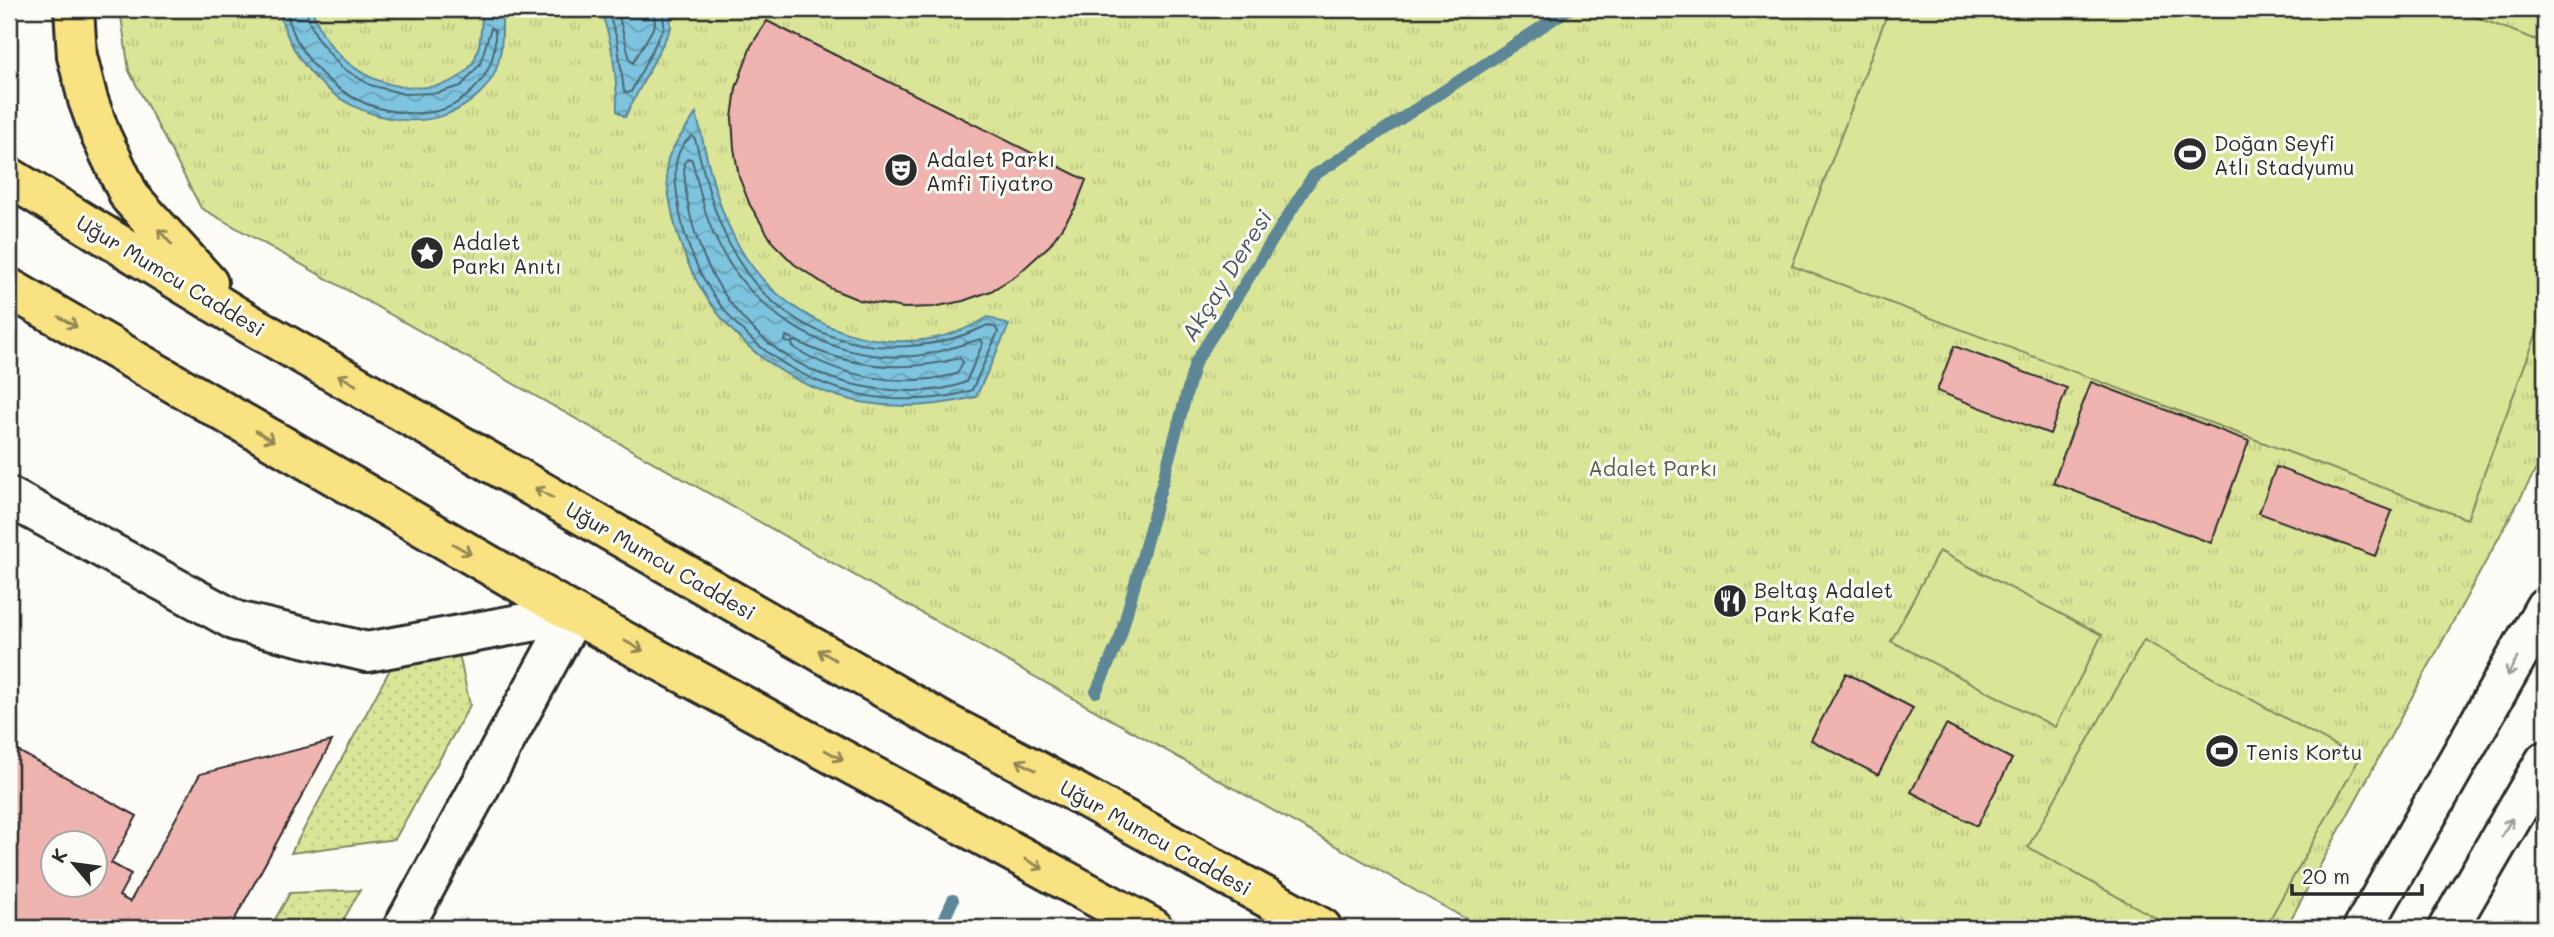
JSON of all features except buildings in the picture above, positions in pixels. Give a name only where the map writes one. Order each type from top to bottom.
[{"type":"main road","points":[[74,9],[77,56],[88,100],[101,136],[130,197],[177,252],[246,322]]},
{"type":"main road","name":"Uğur Mumcu Caddesi","points":[[9,177],[246,322],[943,722],[1322,928]]},
{"type":"main road","points":[[9,288],[574,614],[1153,928]]},
{"type":"street","points":[[9,497],[236,621],[367,653],[574,614]]},
{"type":"street","points":[[2363,928],[2545,607]]},
{"type":"street","points":[[403,928],[574,614]]},
{"type":"street","points":[[2448,928],[2545,761]]},
{"type":"green space","name":"Adalet Parkı","points":[[120,9],[2545,9],[2545,453],[2286,928],[1482,928],[201,208],[129,71]]},
{"type":"green space","name":"Doğan Seyfi Atlı Stadyumu","points":[[1889,9],[2454,9],[2545,43],[2545,311],[2467,519],[1792,266]]},
{"type":"green space","points":[[1939,551],[2102,635],[2055,727],[1891,641]]},
{"type":"green space","points":[[2144,640],[2359,759],[2265,928],[2174,928],[2028,847]]},
{"type":"green space","points":[[457,645],[470,705],[395,839],[291,853],[395,660]]},
{"type":"green space","points":[[360,890],[339,928],[270,928],[290,893]]},
{"type":"water","points":[[279,9],[312,9],[319,27],[341,57],[372,78],[408,87],[442,85],[459,77],[469,68],[476,56],[482,14],[502,14],[502,43],[495,72],[489,83],[463,107],[423,120],[402,120],[360,109],[324,86],[308,70],[295,51]]},
{"type":"water","points":[[600,9],[670,9],[671,28],[625,117],[617,111],[613,59]]},
{"type":"water","points":[[696,113],[722,211],[736,241],[756,272],[782,298],[813,318],[846,333],[882,340],[918,340],[954,333],[988,317],[1009,325],[976,397],[941,404],[887,406],[834,395],[777,368],[730,328],[695,277],[682,248],[669,196],[668,159]]},
{"type":"waterway","name":"Akçay Deresi","points":[[1096,692],[1120,638],[1195,363],[1313,176],[1569,9]]},
{"type":"waterway","name":"Akçay Deresi","points":[[940,928],[953,900]]},
{"type":"place","name":"Doğan Seyfi Atlı Stadyumu","points":[[2190,154]]},
{"type":"place","name":"Adalet Parkı Amfi Tiyatro","points":[[901,170]]},
{"type":"place","name":"Adalet Parkı Anıtı","points":[[427,253]]},
{"type":"place","name":"Beltaş Adalet Park Kafe","points":[[1730,601]]},
{"type":"place","name":"Tenis Kortu","points":[[2222,751]]}]
